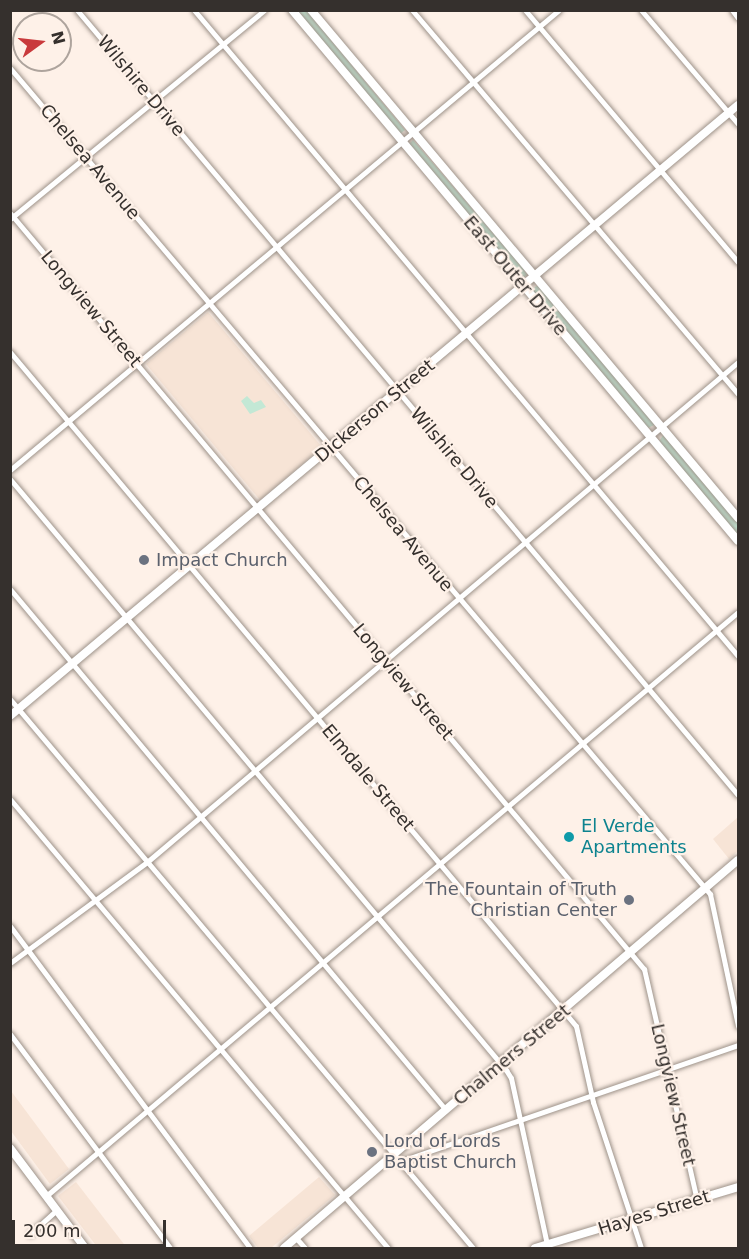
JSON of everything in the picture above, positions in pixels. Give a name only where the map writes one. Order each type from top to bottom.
[{"type":"street","name":"Wilshire Drive","points":[[77,10],[738,795]]},
{"type":"street","points":[[194,10],[738,656]]},
{"type":"street","points":[[12,216],[264,10]]},
{"type":"street","name":"East Outer Drive","points":[[292,10],[738,541]]},
{"type":"street","name":"East Outer Drive","points":[[311,10],[738,518]]},
{"type":"street","points":[[412,10],[738,394]]},
{"type":"street","points":[[525,10],[738,262]]},
{"type":"street","points":[[10,470],[559,10]]},
{"type":"street","points":[[641,10],[738,124]]},
{"type":"street","points":[[732,10],[738,18]]},
{"type":"street","name":"Chelsea Avenue","points":[[10,68],[710,894],[738,1026]]},
{"type":"street","name":"Dickerson Street","points":[[10,716],[74,665],[738,105]]},
{"type":"street","name":"Longview Street","points":[[12,216],[646,971],[697,1200]]},
{"type":"street","name":"Elmdale Street","points":[[10,352],[578,1030],[592,1096],[641,1248]]},
{"type":"street","points":[[10,963],[147,862],[738,362]]},
{"type":"street","points":[[10,479],[511,1078],[547,1245]]},
{"type":"street","points":[[10,589],[446,1110]]},
{"type":"street","points":[[46,1196],[738,612]]},
{"type":"street","points":[[10,699],[472,1248]]},
{"type":"street","points":[[10,799],[388,1248]]},
{"type":"street","name":"Chalmers Street","points":[[284,1248],[344,1197],[396,1159],[446,1110],[738,860]]},
{"type":"street","points":[[10,926],[250,1248]]},
{"type":"street","points":[[10,1034],[170,1248]]},
{"type":"street","points":[[396,1159],[520,1120],[738,1045]]},
{"type":"street","points":[[10,1148],[85,1248]]},
{"type":"street","name":"Hayes Street","points":[[535,1248],[738,1187]]},
{"type":"street","points":[[30,1234],[57,1210]]},
{"type":"street","points":[[296,1238],[305,1248]]},
{"type":"shaded area","points":[[208,312],[322,447],[260,500],[146,364]]},
{"type":"shaded area","points":[[738,817],[738,851],[729,859],[713,839]]},
{"type":"shaded area","points":[[11,1091],[69,1169],[50,1184],[11,1131]]},
{"type":"shaded area","points":[[319,1177],[335,1195],[271,1248],[258,1248],[249,1236]]},
{"type":"shaded area","points":[[76,1182],[127,1248],[98,1248],[58,1196]]},
{"type":"green space","points":[[296,11],[307,11],[405,130],[400,134]]},
{"type":"green space","points":[[413,140],[527,275],[521,279],[409,144]]},
{"type":"green space","points":[[538,285],[654,425],[648,428],[531,290]]},
{"type":"green space","points":[[247,396],[254,403],[261,400],[266,407],[250,414],[241,401]]},
{"type":"green space","points":[[663,435],[738,522],[738,536],[659,442]]},
{"type":"place","name":"Impact Church","points":[[144,560]]},
{"type":"place","name":"El Verde Apartments","points":[[569,837]]},
{"type":"place","name":"The Fountain of Truth Christian Center","points":[[629,900]]},
{"type":"place","name":"Lord of Lords Baptist Church","points":[[372,1152]]}]
